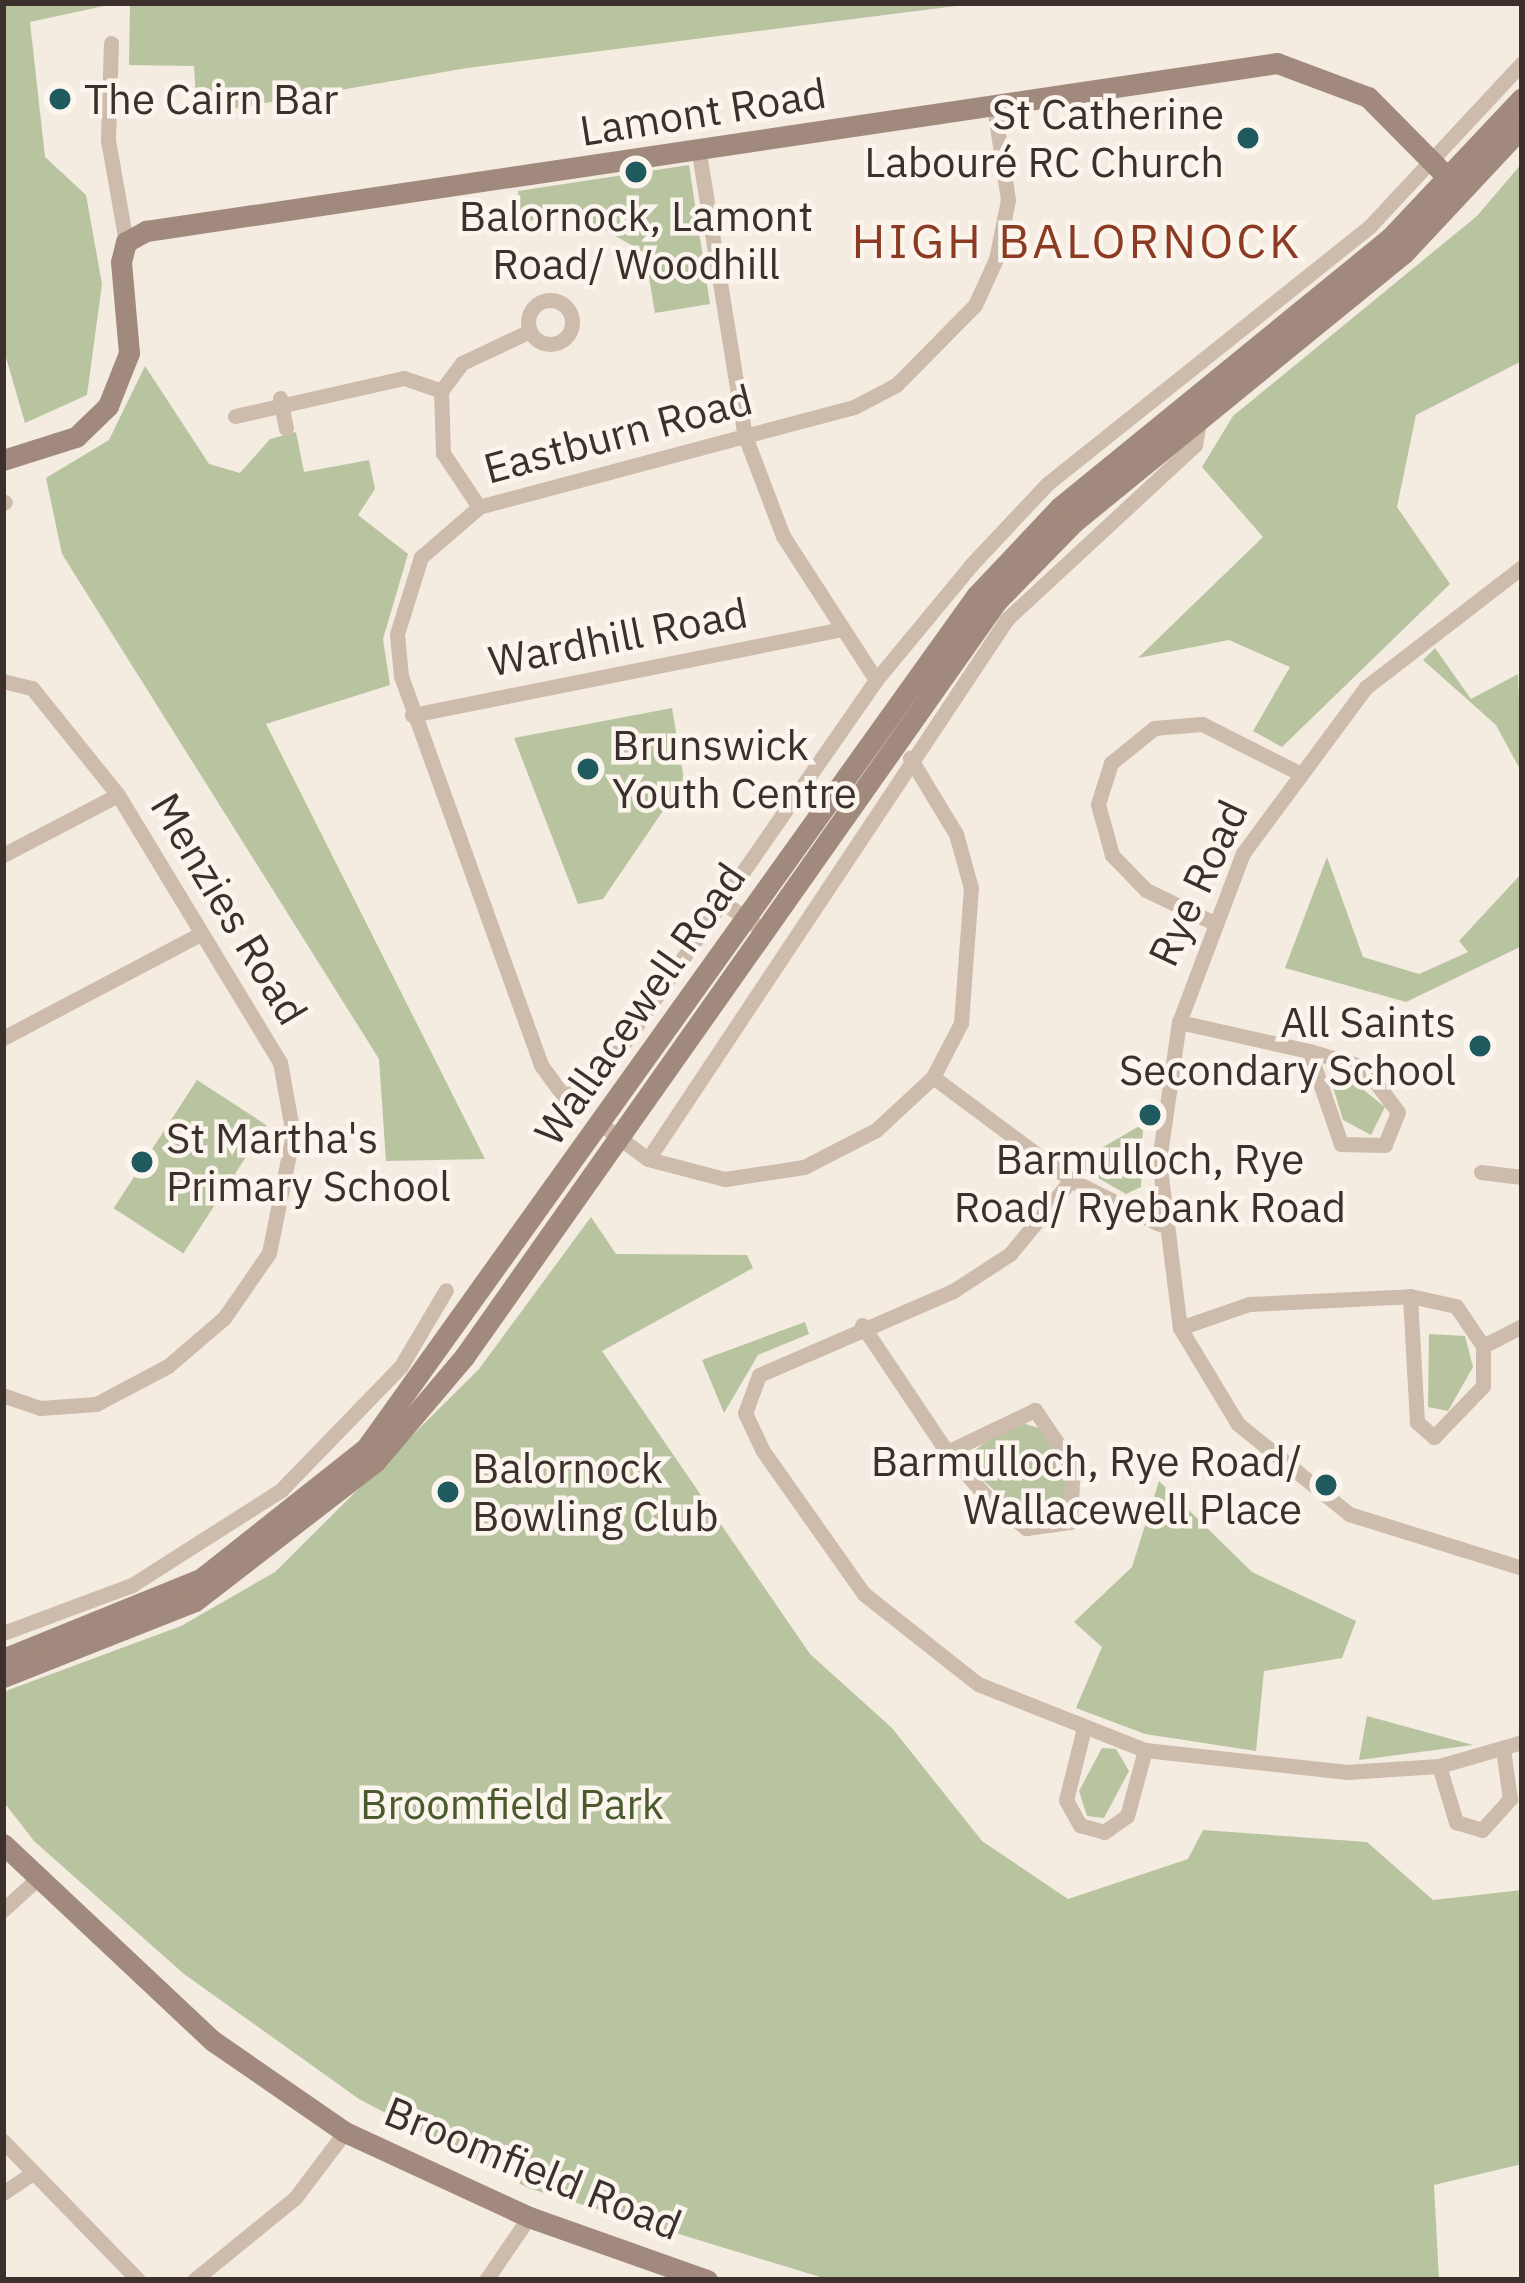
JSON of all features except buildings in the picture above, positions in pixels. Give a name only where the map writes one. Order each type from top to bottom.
[{"type":"street","points":[[3,460],[76,437],[108,406],[129,352],[126,242],[111,180],[111,43]]},
{"type":"street","name":"Wallacewell Road","points":[[1449,180],[1522,62]]},
{"type":"street","name":"Lamont Road","points":[[126,242],[1277,64],[1368,97],[1449,180]]},
{"type":"street","name":"Wallacewell Road","points":[[3,1677],[130,1633],[254,1555],[405,1402],[610,1131],[756,924],[976,596],[1060,507],[1196,408],[1449,180],[1522,98]]},
{"type":"street","name":"Eastburn Road","points":[[577,1096],[541,1065],[412,715],[397,634],[421,557],[478,507],[745,436],[896,385],[975,305],[1008,200],[994,106]]},
{"type":"street","name":"Wallacewell Road","points":[[577,1096],[722,901],[876,680],[1047,484],[1522,127]]},
{"type":"street","points":[[699,154],[745,436],[783,536],[837,630],[876,680]]},
{"type":"street","points":[[478,507],[443,453],[442,391],[462,363],[530,331]]},
{"type":"street","points":[[236,416],[280,398],[404,378],[442,391]]},
{"type":"street","points":[[280,398],[286,428]]},
{"type":"street","name":"Wallacewell Road","points":[[648,1159],[910,758],[1007,619],[1196,445],[1196,408]]},
{"type":"street","name":"Rye Road","points":[[1522,567],[1406,649],[1294,771],[1210,921],[1179,1022],[1159,1224],[1180,1328],[1238,1424],[1319,1496],[1384,1529],[1522,1568]]},
{"type":"street","name":"Wardhill Road","points":[[412,715],[837,630]]},
{"type":"street","name":"Menzies Road","points":[[3,681],[32,688],[118,795],[280,1062],[293,1134],[269,1253],[224,1318],[150,1376],[96,1404],[40,1408],[3,1395]]},
{"type":"street","points":[[1210,921],[1146,890],[1112,855],[1098,804],[1111,763],[1136,736],[1178,723],[1226,731],[1294,771]]},
{"type":"street","points":[[610,1131],[648,1159],[725,1179],[804,1167],[876,1130],[933,1077],[961,1023],[971,889],[956,834],[910,758]]},
{"type":"street","points":[[3,855],[118,795]]},
{"type":"street","points":[[722,901],[756,924]]},
{"type":"street","points":[[3,1038],[200,934]]},
{"type":"street","points":[[1179,1022],[1309,1051],[1364,1067],[1398,1112],[1385,1145],[1341,1144],[1309,1051]]},
{"type":"street","points":[[933,1077],[1071,1180],[1159,1224]]},
{"type":"street","points":[[1481,1172],[1522,1177]]},
{"type":"street","points":[[1071,1180],[1010,1254],[952,1291],[862,1324],[759,1375],[746,1413],[763,1451],[864,1594],[978,1684],[1083,1732],[1145,1750],[1346,1772],[1439,1766],[1522,1742]]},
{"type":"street","points":[[3,1633],[132,1585],[231,1527],[348,1427],[446,1290]]},
{"type":"street","points":[[1180,1328],[1250,1304],[1410,1296],[1456,1306],[1483,1346],[1472,1406],[1449,1432],[1424,1434],[1410,1296]]},
{"type":"street","points":[[862,1324],[947,1452],[1026,1528],[1070,1522],[1073,1466],[1035,1410],[947,1452]]},
{"type":"street","points":[[1483,1346],[1522,1326]]},
{"type":"street","points":[[231,1527],[254,1555]]},
{"type":"street","name":"Wallacewell Road","points":[[3,1659],[101,1627],[254,1555]]},
{"type":"street","points":[[1083,1732],[1066,1800],[1080,1825],[1104,1832],[1127,1816],[1145,1750]]},
{"type":"street","points":[[1439,1766],[1456,1822],[1482,1830],[1510,1798],[1503,1749]]},
{"type":"street","name":"Broomfield Road","points":[[3,1844],[213,2041],[345,2132],[529,2217],[707,2280]]},
{"type":"street","points":[[3,1910],[37,1879]]},
{"type":"street","points":[[194,2280],[295,2198],[345,2132]]},
{"type":"street","points":[[3,2141],[138,2280]]},
{"type":"street","points":[[3,2193],[33,2173]]},
{"type":"street","points":[[486,2280],[529,2217]]},
{"type":"green space","points":[[3,3],[118,3],[30,22],[45,157],[86,195],[102,284],[87,395],[25,423],[3,347]]},
{"type":"green space","points":[[130,3],[980,3],[467,68],[197,115],[194,66],[129,65]]},
{"type":"green space","points":[[1522,163],[1522,361],[1416,415],[1397,507],[1450,584],[1282,747],[1253,731],[1290,667],[1229,640],[1138,658],[1263,537],[1202,467],[1233,416],[1477,216]]},
{"type":"green space","points":[[689,165],[710,304],[655,313],[645,253],[577,214],[521,222],[518,191]]},
{"type":"green space","points":[[145,366],[209,464],[240,473],[270,439],[296,432],[304,472],[369,460],[375,489],[358,515],[408,554],[383,639],[390,685],[266,724],[485,1159],[386,1161],[379,1059],[62,554],[46,478],[109,440]]},
{"type":"green space","points":[[1435,648],[1471,699],[1518,674],[1522,773],[1496,725],[1423,660]]},
{"type":"green space","points":[[672,708],[684,780],[603,899],[578,904],[514,738]]},
{"type":"green space","points":[[1327,857],[1363,957],[1419,974],[1468,952],[1459,941],[1522,873],[1522,946],[1406,1002],[1285,968]]},
{"type":"green space","points":[[1346,1076],[1385,1107],[1371,1135],[1343,1120],[1333,1087]]},
{"type":"green space","points":[[197,1080],[267,1125],[183,1254],[114,1208]]},
{"type":"green space","points":[[1143,1124],[1141,1187],[1126,1194],[1074,1164]]},
{"type":"green space","name":"Broomfield Park","points":[[591,1217],[616,1254],[747,1255],[753,1268],[602,1351],[810,1654],[892,1728],[982,1841],[1068,1899],[1188,1859],[1203,1830],[1367,1842],[1433,1900],[1522,1890],[1522,2164],[1434,2185],[1439,2280],[830,2280],[528,2188],[359,2099],[184,1974],[34,1841],[3,1801],[3,1692],[181,1626],[275,1572],[479,1369]]},
{"type":"green space","points":[[805,1322],[809,1334],[758,1355],[724,1413],[702,1360]]},
{"type":"green space","points":[[1429,1334],[1465,1336],[1473,1367],[1448,1411],[1428,1407]]},
{"type":"green space","points":[[1016,1421],[1048,1431],[1067,1475],[1067,1498],[1046,1517],[1020,1514],[971,1469],[975,1450]]},
{"type":"green space","points":[[1159,1481],[1252,1572],[1356,1621],[1342,1658],[1264,1671],[1256,1751],[1145,1734],[1076,1708],[1102,1647],[1074,1622],[1132,1567]]},
{"type":"green space","points":[[1367,1716],[1473,1745],[1359,1760]]},
{"type":"green space","points":[[1102,1748],[1116,1749],[1129,1771],[1104,1818],[1087,1816],[1079,1791]]},
{"type":"place","name":"The Cairn Bar","points":[[60,99]]},
{"type":"place","name":"St Catherine Labouré RC Church","points":[[1248,138]]},
{"type":"place","name":"Balornock, Lamont Road/ Woodhill","points":[[636,172]]},
{"type":"place","name":"Brunswick Youth Centre","points":[[588,769]]},
{"type":"place","name":"All Saints Secondary School","points":[[1480,1046]]},
{"type":"place","name":"Barmulloch, Rye Road/ Ryebank Road","points":[[1150,1115]]},
{"type":"place","name":"St Martha's Primary School","points":[[142,1162]]},
{"type":"place","name":"Barmulloch, Rye Road/ Wallacewell Place","points":[[1326,1485]]},
{"type":"place","name":"Balornock Bowling Club","points":[[448,1492]]},
{"type":"district","name":"HIGH BALORNOCK","points":[[1077,241]]}]
